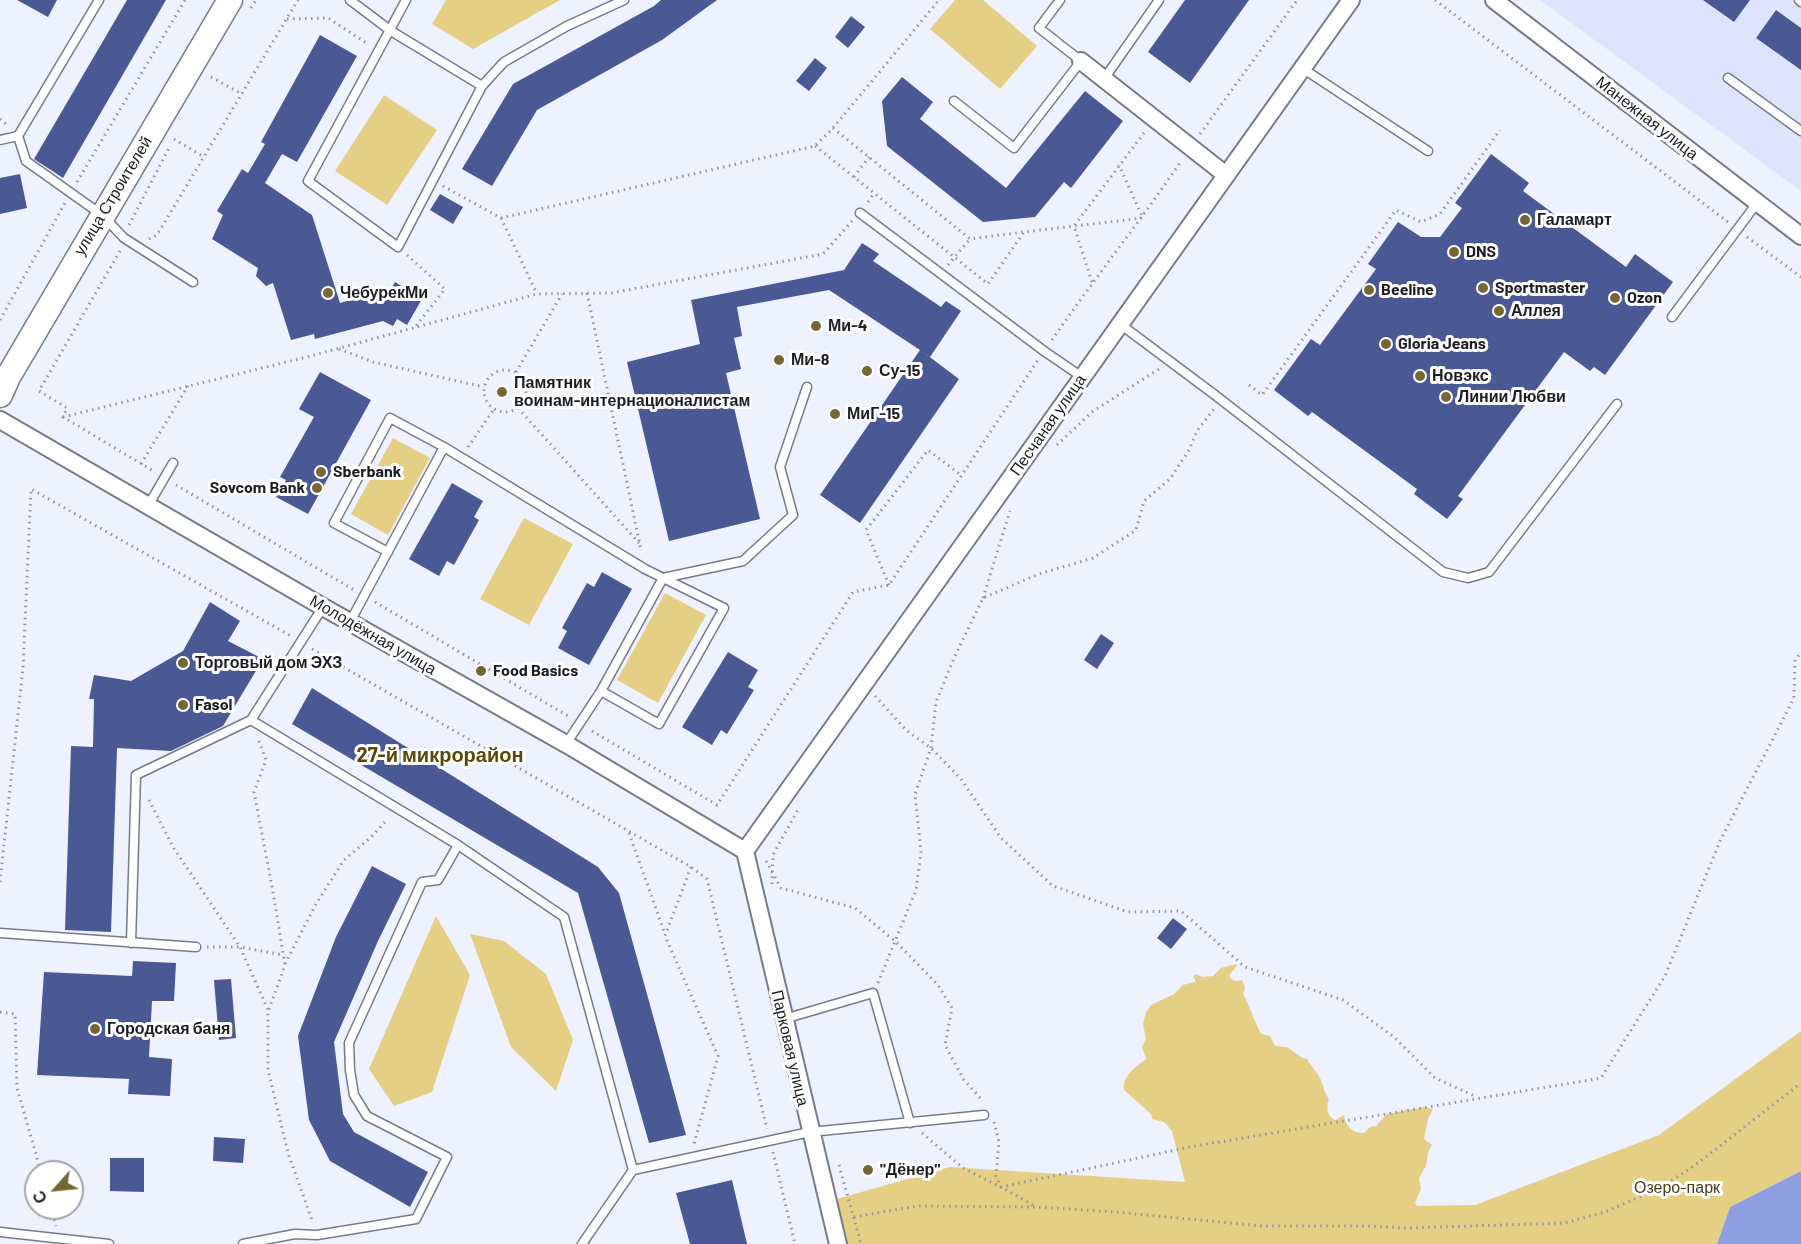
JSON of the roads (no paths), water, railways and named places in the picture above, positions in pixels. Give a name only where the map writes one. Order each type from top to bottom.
[{"type":"street","name":"Песчаная улица","points":[[749,845],[1351,0]]},
{"type":"street","name":"Манежная улица","points":[[1494,0],[1801,236]]},
{"type":"street","name":"улица Строителей","points":[[0,395],[8,377],[102,215],[240,5]]},
{"type":"street","points":[[1081,61],[1226,175]]},
{"type":"street","name":"Молодёжная улица","points":[[0,420],[323,607],[749,845]]},
{"type":"street","name":"Парковая улица","points":[[749,845],[783,1019],[838,1244]]},
{"type":"lane","points":[[0,140],[18,136],[99,0]]},
{"type":"lane","points":[[351,0],[391,31],[482,86]]},
{"type":"lane","points":[[406,0],[308,181],[398,247],[482,86],[504,62],[567,26],[624,0]]},
{"type":"lane","points":[[954,101],[1014,148],[1081,61],[1039,28],[1060,0]]},
{"type":"lane","points":[[1104,79],[1159,0]]},
{"type":"lane","points":[[1302,68],[1428,151]]},
{"type":"lane","points":[[1728,78],[1801,131]]},
{"type":"lane","points":[[18,136],[26,162],[102,215],[124,238],[193,282]]},
{"type":"lane","points":[[1672,317],[1757,203]]},
{"type":"lane","points":[[860,213],[1082,377]]},
{"type":"lane","points":[[1120,324],[1443,572],[1468,578],[1489,572],[1617,404]]},
{"type":"lane","points":[[566,744],[601,691],[663,578],[743,561],[793,515],[780,467],[807,387]]},
{"type":"lane","points":[[388,552],[334,523],[390,418],[462,457],[645,569],[724,608],[659,724],[601,691]]},
{"type":"lane","points":[[350,622],[444,447]]},
{"type":"lane","points":[[148,506],[173,463]]},
{"type":"lane","points":[[131,943],[136,775],[251,720],[323,607]]},
{"type":"lane","points":[[251,720],[458,845],[564,917],[633,1170]]},
{"type":"lane","points":[[243,1244],[295,1234],[318,1239],[416,1219],[447,1157],[367,1116],[354,1095],[350,1070],[350,1043],[422,882],[438,880],[458,845]]},
{"type":"lane","points":[[0,933],[196,947]]},
{"type":"lane","points":[[783,1019],[873,993],[910,1122]]},
{"type":"lane","points":[[582,1244],[633,1170],[810,1132],[984,1116]]},
{"type":"lane","points":[[0,1232],[109,1244]]},
{"type":"water","points":[[1801,1171],[1801,1244],[1717,1244],[1730,1207]]},
{"type":"place","name":"Галамарт","points":[[1525,220]]},
{"type":"place","name":"DNS","points":[[1454,252]]},
{"type":"place","name":"Sportmaster","points":[[1483,288]]},
{"type":"place","name":"Beeline","points":[[1369,290]]},
{"type":"place","name":"ЧебурекМи","points":[[328,293]]},
{"type":"place","name":"Ozon","points":[[1615,298]]},
{"type":"place","name":"Аллея","points":[[1499,311]]},
{"type":"place","name":"Ми-4","points":[[816,326]]},
{"type":"place","name":"Gloria Jeans","points":[[1386,344]]},
{"type":"place","name":"Ми-8","points":[[779,360]]},
{"type":"place","name":"Су-15","points":[[867,371]]},
{"type":"place","name":"Новэкс","points":[[1420,376]]},
{"type":"place","name":"Памятник воинам-интернационалистам","points":[[502,392]]},
{"type":"place","name":"Линии Любви","points":[[1446,397]]},
{"type":"place","name":"МиГ-15","points":[[835,414]]},
{"type":"place","name":"Sberbank","points":[[321,472]]},
{"type":"place","name":"Sovcom Bank","points":[[317,488]]},
{"type":"place","name":"Торговый дом ЭХЗ","points":[[183,663]]},
{"type":"place","name":"Food Basics","points":[[481,671]]},
{"type":"place","name":"Fasol","points":[[183,705]]},
{"type":"place","name":"Городская баня","points":[[95,1029]]},
{"type":"place","name":"\"Дёнер\"","points":[[868,1170]]},
{"type":"district","name":"27-й микрорайон","points":[[440,755]]},
{"type":"park label","name":"Озеро-парк","points":[[1677,1188]]}]
